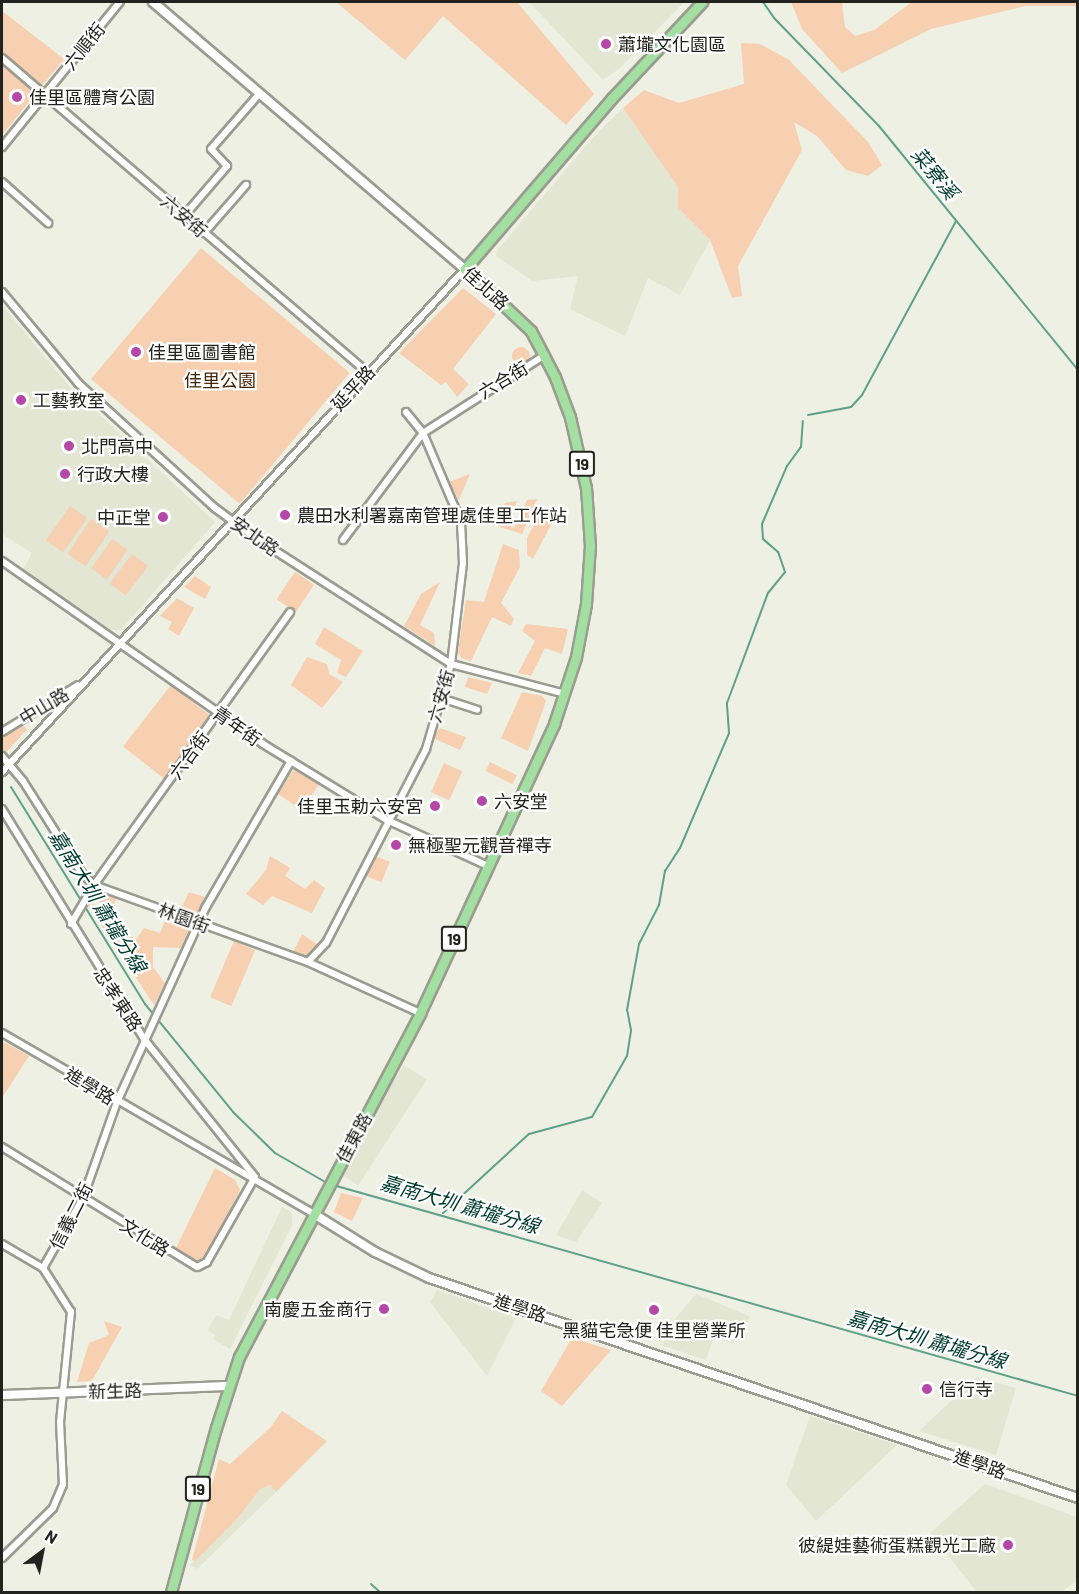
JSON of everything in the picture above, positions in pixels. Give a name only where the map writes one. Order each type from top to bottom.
[{"type":"main road","name":"佳北路","points":[[153,2],[465,269],[531,331],[545,355],[578,449],[589,527],[586,604],[565,694]]},
{"type":"main road","name":"延平路","points":[[465,269],[612,98],[702,2]]},
{"type":"main road","name":"佳東路","points":[[171,1593],[228,1386],[314,1214],[420,1013],[565,694]]},
{"type":"main road","name":"進學路","points":[[314,1214],[375,1252],[429,1278],[1077,1498]]},
{"type":"main road","name":"新生路","points":[[2,1395],[228,1386]]},
{"type":"street","name":"六順街","points":[[2,147],[120,2]]},
{"type":"street","name":"六安街","points":[[2,58],[367,372]]},
{"type":"street","points":[[183,216],[227,166],[211,149],[260,93]]},
{"type":"street","points":[[2,182],[48,223]]},
{"type":"street","points":[[204,233],[246,185]]},
{"type":"street","name":"延平路","points":[[2,772],[231,519],[465,269]]},
{"type":"street","name":"安北路","points":[[2,292],[78,383],[231,519],[451,664],[565,694]]},
{"type":"street","name":"六合街","points":[[343,540],[423,433],[545,355]]},
{"type":"street","name":"六安街","points":[[308,962],[326,943],[387,820],[426,749],[451,664],[463,563],[461,522],[423,433],[406,412]]},
{"type":"street","name":"青年街","points":[[2,561],[291,761],[387,820],[488,867]]},
{"type":"street","name":"六合街","points":[[71,924],[94,885],[290,612]]},
{"type":"street","name":"中山路","points":[[2,732],[86,680]]},
{"type":"street","points":[[441,698],[477,710]]},
{"type":"street","name":"林園街","points":[[2,756],[81,873],[94,885],[308,962],[420,1013]]},
{"type":"street","points":[[198,924],[291,761]]},
{"type":"street","name":"忠孝東路","points":[[2,809],[144,1039],[255,1177]]},
{"type":"street","name":"信義二街","points":[[2,1558],[53,1508],[63,1485],[60,1422],[71,1312],[43,1268],[83,1198],[117,1102],[159,1005],[198,924]]},
{"type":"street","name":"進學路","points":[[2,1033],[234,1169],[255,1177],[314,1214]]},
{"type":"street","name":"文化路","points":[[2,1147],[197,1267],[207,1262],[255,1177]]},
{"type":"street","points":[[2,1254],[3,1244],[43,1268]]},
{"type":"shaded area","name":"蕭壠文化園區","points":[[529,2],[684,2],[620,68],[603,80]]},
{"type":"shaded area","points":[[623,108],[678,187],[678,208],[710,240],[680,295],[648,278],[625,336],[570,309],[578,276],[532,281],[496,256],[498,249],[596,134]]},
{"type":"shaded area","name":"北門高中","points":[[2,305],[69,386],[215,522],[121,630],[111,630],[23,569],[32,553],[2,534]]},
{"type":"shaded area","points":[[404,1065],[427,1080],[358,1185],[335,1171]]},
{"type":"shaded area","points":[[582,1190],[602,1203],[576,1242],[556,1235]]},
{"type":"shaded area","points":[[282,1207],[292,1212],[292,1225],[230,1349],[213,1339],[215,1335],[208,1330],[216,1315],[229,1320]]},
{"type":"shaded area","points":[[437,1290],[516,1318],[487,1376],[430,1302]]},
{"type":"shaded area","points":[[696,1294],[750,1316],[745,1329],[739,1327],[733,1344],[714,1337],[706,1360],[662,1345],[670,1325]]},
{"type":"shaded area","points":[[977,1377],[1016,1388],[996,1455],[919,1431]]},
{"type":"shaded area","points":[[810,1416],[897,1445],[816,1521],[786,1485]]},
{"type":"shaded area","name":"彼緹娃藝術蛋糕觀光工廠","points":[[985,1484],[1077,1517],[1077,1580],[1062,1592],[977,1592],[930,1533]]},
{"type":"shaded area","points":[[270,1485],[276,1492],[197,1569],[190,1565],[236,1520],[260,1488]]},
{"type":"green space","points":[[336,2],[517,2],[594,94],[566,125],[443,16],[405,60]]},
{"type":"green space","points":[[791,2],[842,2],[845,27],[855,36],[874,30],[912,2],[1077,2],[1078,6],[1025,6],[931,29],[842,73],[802,29]]},
{"type":"green space","name":"佳里區體育公園","points":[[2,11],[64,59],[2,135]]},
{"type":"green space","points":[[741,43],[760,44],[789,60],[868,142],[882,165],[868,176],[846,170],[817,136],[794,122],[802,150],[738,266],[742,296],[732,298],[710,240],[678,208],[678,187],[623,108],[644,90],[679,103],[744,84]]},
{"type":"green space","name":"佳里公園","points":[[201,248],[350,373],[240,504],[91,379]]},
{"type":"green space","points":[[463,288],[496,314],[453,369],[469,384],[457,397],[446,382],[441,385],[399,353]]},
{"type":"green space","points":[[517,347],[525,347],[530,352],[528,363],[517,365],[512,360],[512,352]]},
{"type":"green space","points":[[470,474],[459,500],[449,482]]},
{"type":"green space","points":[[537,499],[522,534],[497,526],[505,503],[517,501],[507,524],[514,528],[527,500]]},
{"type":"green space","points":[[70,506],[87,518],[63,552],[46,540]]},
{"type":"green space","points":[[539,516],[552,523],[533,559],[527,555],[527,538]]},
{"type":"green space","points":[[91,519],[109,531],[86,566],[68,554]]},
{"type":"green space","points":[[112,539],[128,550],[107,579],[91,568]]},
{"type":"green space","points":[[503,544],[519,550],[520,567],[501,603],[514,619],[511,626],[492,617],[471,661],[461,658],[458,651],[466,600],[484,602]]},
{"type":"green space","points":[[132,554],[148,566],[126,596],[110,584]]},
{"type":"green space","points":[[295,572],[314,585],[296,612],[277,599]]},
{"type":"green space","points":[[195,576],[211,587],[205,599],[184,587]]},
{"type":"green space","points":[[440,582],[420,625],[434,633],[435,646],[404,626],[421,594]]},
{"type":"green space","points":[[177,598],[194,608],[179,636],[168,629],[172,622],[160,616]]},
{"type":"green space","points":[[526,624],[568,629],[562,654],[545,648],[531,676],[518,673],[535,641],[522,631]]},
{"type":"green space","points":[[324,627],[363,651],[346,677],[337,673],[341,660],[315,644]]},
{"type":"green space","points":[[307,657],[327,664],[329,674],[343,682],[322,708],[291,685]]},
{"type":"green space","points":[[468,677],[492,683],[487,694],[465,687]]},
{"type":"green space","points":[[171,685],[212,717],[164,778],[123,746]]},
{"type":"green space","points":[[522,692],[542,696],[546,701],[528,751],[501,738]]},
{"type":"green space","points":[[21,724],[27,729],[2,757],[2,737]]},
{"type":"green space","points":[[440,728],[466,737],[460,750],[433,738]]},
{"type":"green space","points":[[490,762],[517,775],[513,784],[486,771]]},
{"type":"green space","points":[[444,763],[462,771],[449,800],[431,792]]},
{"type":"green space","points":[[295,768],[319,784],[302,810],[278,794]]},
{"type":"green space","points":[[373,855],[390,862],[381,882],[365,875]]},
{"type":"green space","points":[[270,856],[290,868],[285,876],[305,889],[314,880],[325,888],[312,913],[272,896],[263,905],[246,894],[266,870]]},
{"type":"green space","points":[[100,891],[117,897],[113,907],[96,901]]},
{"type":"green space","points":[[189,892],[205,897],[195,919],[179,913]]},
{"type":"green space","points":[[91,900],[129,954],[132,947],[124,942],[106,912],[113,907],[135,941],[144,928],[160,933],[167,916],[191,925],[181,948],[153,947],[153,967],[165,983],[154,1005],[88,905]]},
{"type":"green space","points":[[302,934],[318,945],[310,955],[302,957],[292,954]]},
{"type":"green space","points":[[234,941],[255,950],[231,1006],[210,997]]},
{"type":"green space","points":[[4,1042],[29,1056],[2,1098],[2,1047]]},
{"type":"green space","points":[[215,1168],[235,1180],[240,1190],[209,1253],[198,1263],[175,1250]]},
{"type":"green space","points":[[341,1193],[363,1198],[352,1221],[334,1212]]},
{"type":"green space","points":[[104,1321],[122,1327],[92,1381],[77,1382],[89,1343],[109,1335]]},
{"type":"green space","points":[[572,1338],[611,1350],[562,1406],[541,1391]]},
{"type":"green space","points":[[282,1411],[327,1441],[276,1492],[270,1485],[260,1489],[236,1520],[195,1561],[192,1560],[219,1459],[230,1464],[271,1427]]},
{"type":"waterway","name":"菜寮溪","points":[[763,2],[774,18],[879,126],[1078,370]]},
{"type":"waterway","points":[[808,415],[851,407],[862,395],[956,221]]},
{"type":"waterway","points":[[443,1213],[529,1134],[592,1117],[627,1056],[631,1030],[627,1010],[639,944],[659,905],[665,871],[680,848],[729,733],[727,703],[768,593],[785,572],[778,552],[763,539],[762,524],[787,466],[801,447],[803,421]]},
{"type":"waterway","name":"嘉南大圳 蕭壠分線","points":[[11,787],[145,1004],[233,1112],[275,1153],[327,1183]]},
{"type":"waterway","name":"嘉南大圳 蕭壠分線","points":[[333,1185],[1078,1396]]},
{"type":"waterway","points":[[371,1584],[380,1592]]},
{"type":"place","name":"蕭壠文化園區","points":[[606,44]]},
{"type":"place","name":"佳里區體育公園","points":[[17,97]]},
{"type":"place","name":"佳里區圖書館","points":[[136,352]]},
{"type":"place","name":"工藝教室","points":[[21,400]]},
{"type":"place","name":"北門高中","points":[[69,446]]},
{"type":"place","name":"行政大樓","points":[[65,474]]},
{"type":"place","name":"農田水利署嘉南管理處佳里工作站","points":[[285,515]]},
{"type":"place","name":"中正堂","points":[[163,517]]},
{"type":"place","name":"六安堂","points":[[482,801]]},
{"type":"place","name":"佳里玉勅六安宮","points":[[435,806]]},
{"type":"place","name":"無極聖元觀音禪寺","points":[[396,845]]},
{"type":"place","name":"南慶五金商行","points":[[384,1309]]},
{"type":"place","name":"黑貓宅急便 佳里營業所","points":[[654,1310]]},
{"type":"place","name":"信行寺","points":[[927,1389]]},
{"type":"place","name":"彼緹娃藝術蛋糕觀光工廠","points":[[1008,1545]]}]
